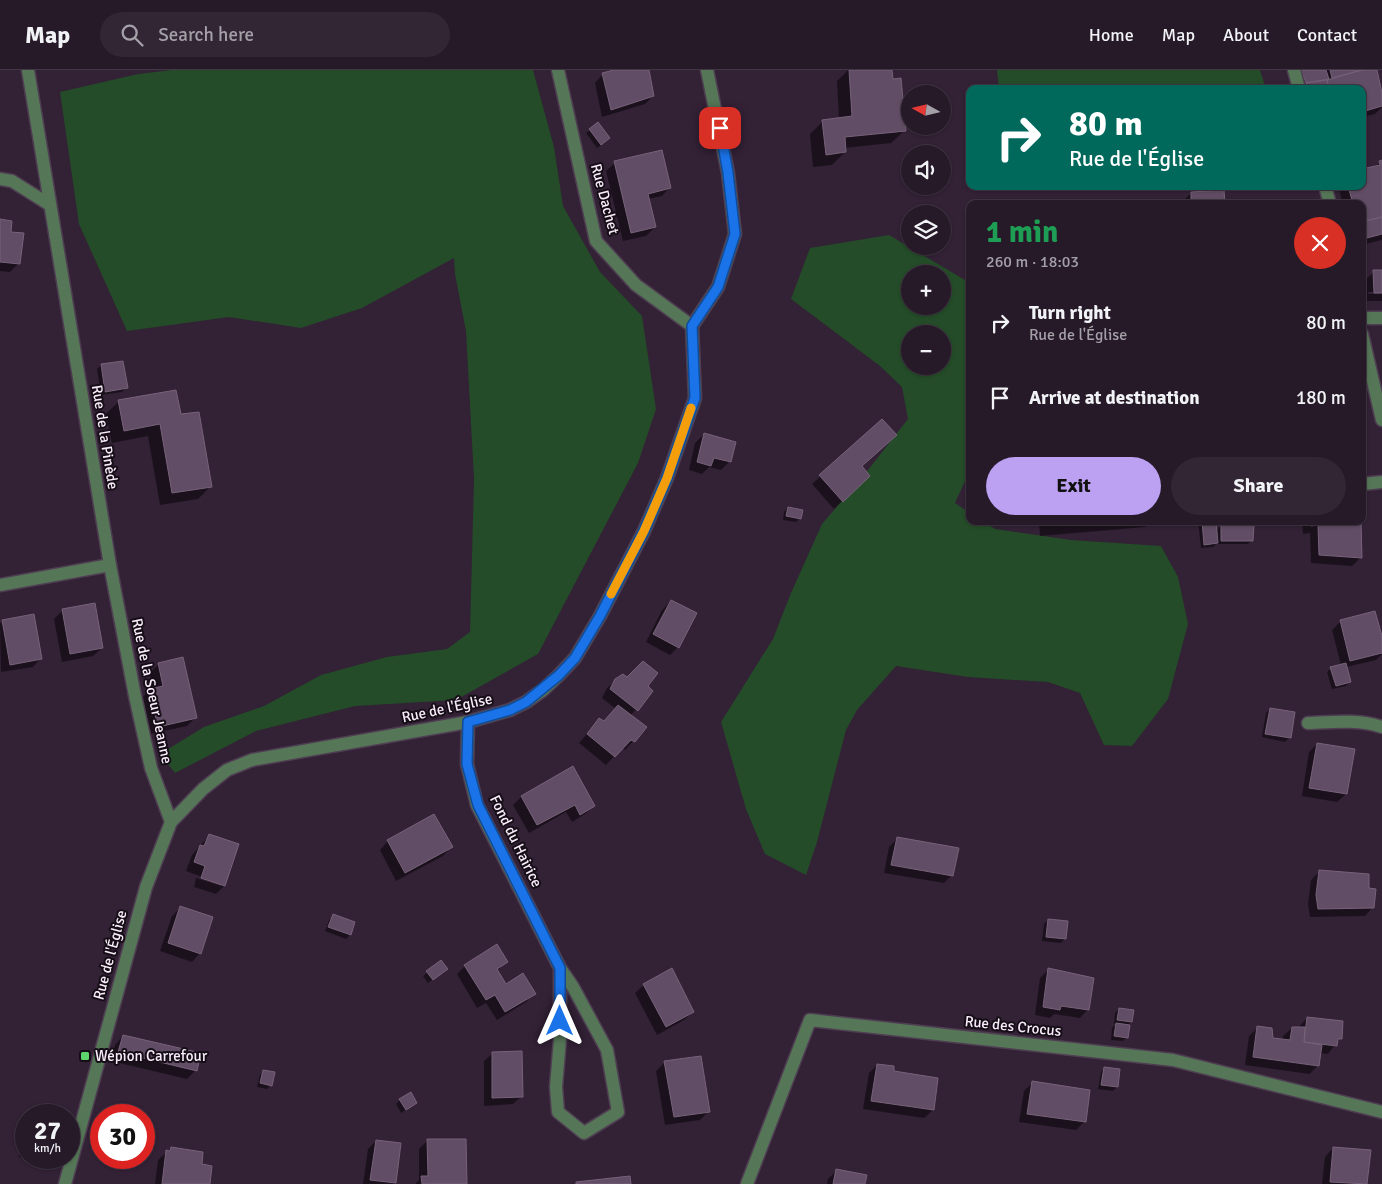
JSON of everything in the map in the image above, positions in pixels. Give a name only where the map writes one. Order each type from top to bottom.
[{"type":"street","name":"Rue de la Pinède","points":[[28,70],[110,565]]},
{"type":"street","name":"Rue Dachet","points":[[558,70],[596,241],[636,285],[692,326]]},
{"type":"street","points":[[692,326],[718,287],[735,234],[728,173],[707,70]]},
{"type":"street","points":[[1294,70],[1298,85]]},
{"type":"street","points":[[0,179],[12,182],[50,205]]},
{"type":"street","points":[[1366,318],[1382,318]]},
{"type":"street","name":"Rue de l'Église","points":[[65,1184],[146,887],[171,822],[203,789],[227,770],[252,760],[468,722],[510,710],[526,702],[559,675],[575,658],[600,616],[644,531],[667,478],[695,398],[692,326]]},
{"type":"street","points":[[1366,351],[1382,420]]},
{"type":"street","points":[[1366,484],[1382,482]]},
{"type":"street","points":[[0,585],[110,565]]},
{"type":"street","name":"Rue de la Soeur Jeanne","points":[[110,565],[151,768],[171,822]]},
{"type":"street","name":"Fond du Hairice","points":[[468,722],[467,764],[478,805],[560,968],[573,987],[607,1050],[618,1112],[584,1133],[558,1112],[556,1087],[560,1039],[560,968]]},
{"type":"street","points":[[1308,723],[1348,722],[1382,727]]},
{"type":"street","name":"Rue des Crocus","points":[[747,1184],[810,1020],[1173,1060],[1382,1112]]},
{"type":"green space","points":[[172,70],[533,70],[554,147],[563,206],[600,272],[642,316],[656,409],[638,463],[538,654],[456,700],[355,706],[256,731],[175,773],[160,754],[204,727],[264,706],[321,675],[387,657],[447,649],[470,632],[474,479],[466,331],[455,274],[454,258],[362,308],[301,328],[229,317],[127,331],[79,224],[60,92],[138,74]]},
{"type":"green space","points":[[997,70],[1260,70],[1265,85],[999,85]]},
{"type":"green space","points":[[889,235],[901,242],[901,255],[923,255],[940,265],[901,265],[901,315],[951,315],[951,272],[966,281],[966,479],[955,503],[966,510],[966,525],[989,525],[995,529],[1071,540],[1161,546],[1178,577],[1188,624],[1168,699],[1132,746],[1104,745],[1080,693],[1048,682],[968,677],[896,666],[857,710],[846,730],[817,842],[806,875],[765,854],[746,809],[721,722],[773,639],[822,524],[908,419],[902,387],[880,366],[791,299],[810,248]]},
{"type":"building","points":[[614,70],[649,70],[654,96],[611,110],[602,73]]},
{"type":"building","points":[[849,70],[892,70],[893,79],[901,78],[901,131],[845,137],[846,152],[826,155],[822,120],[852,116]]},
{"type":"building","points":[[1301,70],[1326,70],[1329,79],[1306,83]]},
{"type":"building","points":[[1330,70],[1362,70],[1332,78]]},
{"type":"building","points":[[1362,70],[1377,70],[1382,93],[1382,106],[1366,111],[1366,85],[1328,85],[1327,80]]},
{"type":"building","points":[[1327,80],[1328,85],[1306,85],[1306,83]]},
{"type":"building","points":[[598,122],[610,138],[601,145],[589,129]]},
{"type":"building","points":[[662,150],[671,188],[648,194],[656,227],[631,233],[614,161]]},
{"type":"building","points":[[1382,160],[1382,217],[1366,221],[1366,200],[1352,200],[1349,190],[1366,190],[1366,168],[1380,165],[1379,161]]},
{"type":"building","points":[[1224,190],[1225,200],[1191,200],[1191,192]]},
{"type":"building","points":[[1382,217],[1382,234],[1366,238],[1366,221]]},
{"type":"building","points":[[0,219],[12,221],[11,232],[24,233],[20,264],[0,262]]},
{"type":"building","points":[[1373,270],[1382,270],[1382,293],[1374,293]]},
{"type":"building","points":[[123,361],[128,388],[105,392],[101,364]]},
{"type":"building","points":[[176,390],[181,414],[199,412],[212,487],[172,493],[160,424],[124,431],[118,400]]},
{"type":"building","points":[[882,419],[897,435],[862,466],[870,476],[843,502],[819,475]]},
{"type":"building","points":[[704,433],[736,442],[731,462],[714,458],[711,466],[697,462]]},
{"type":"building","points":[[788,507],[803,510],[801,519],[786,516]]},
{"type":"building","points":[[1202,525],[1216,525],[1218,543],[1204,545]]},
{"type":"building","points":[[1221,525],[1254,525],[1253,541],[1221,541]]},
{"type":"building","points":[[1318,525],[1361,525],[1362,558],[1319,555]]},
{"type":"building","points":[[671,600],[697,613],[679,648],[653,634]]},
{"type":"building","points":[[95,603],[103,648],[70,654],[62,609]]},
{"type":"building","points":[[1375,611],[1382,636],[1382,653],[1350,661],[1340,620]]},
{"type":"building","points":[[34,614],[42,659],[10,665],[2,620]]},
{"type":"building","points":[[183,657],[197,718],[158,727],[149,689],[163,686],[158,663]]},
{"type":"building","points":[[643,661],[658,673],[648,686],[653,691],[638,711],[610,689],[615,679],[623,674],[627,677]]},
{"type":"building","points":[[1346,663],[1351,682],[1336,686],[1330,667]]},
{"type":"building","points":[[618,705],[647,727],[635,742],[631,740],[615,757],[587,734],[599,718],[604,721]]},
{"type":"building","points":[[1270,708],[1295,712],[1291,738],[1265,734]]},
{"type":"building","points":[[1317,743],[1355,749],[1347,794],[1309,788]]},
{"type":"building","points":[[573,766],[595,806],[580,815],[575,805],[537,825],[521,796]]},
{"type":"building","points":[[434,814],[453,847],[405,873],[387,840]]},
{"type":"building","points":[[209,834],[239,844],[225,886],[201,878],[205,866],[194,862],[200,845],[204,846]]},
{"type":"building","points":[[897,837],[959,848],[953,876],[891,865]]},
{"type":"building","points":[[1319,870],[1369,874],[1369,888],[1376,889],[1374,908],[1318,909],[1316,895]]},
{"type":"building","points":[[180,906],[213,917],[201,954],[168,943]]},
{"type":"building","points":[[333,914],[355,922],[351,935],[328,927]]},
{"type":"building","points":[[1048,919],[1068,921],[1066,939],[1046,937]]},
{"type":"building","points":[[497,944],[508,962],[497,969],[506,984],[523,973],[536,994],[505,1012],[495,995],[486,1000],[464,965]]},
{"type":"building","points":[[441,960],[448,969],[433,980],[426,971]]},
{"type":"building","points":[[672,968],[694,1012],[666,1027],[643,984]]},
{"type":"building","points":[[1048,968],[1094,978],[1089,1010],[1061,1006],[1060,1010],[1043,1007]]},
{"type":"building","points":[[1119,1008],[1134,1010],[1132,1022],[1117,1020]]},
{"type":"building","points":[[1307,1017],[1343,1021],[1342,1039],[1338,1039],[1337,1046],[1304,1042]]},
{"type":"building","points":[[1116,1023],[1130,1025],[1128,1038],[1114,1036]]},
{"type":"building","points":[[1257,1026],[1272,1028],[1273,1038],[1290,1040],[1292,1027],[1305,1027],[1304,1042],[1322,1045],[1319,1066],[1253,1057]]},
{"type":"building","points":[[123,1035],[201,1053],[197,1071],[118,1052]]},
{"type":"building","points":[[522,1051],[523,1097],[492,1098],[492,1052]]},
{"type":"building","points":[[701,1056],[710,1112],[674,1117],[664,1061]]},
{"type":"building","points":[[877,1064],[894,1066],[894,1071],[938,1078],[934,1110],[871,1101]]},
{"type":"building","points":[[1104,1067],[1120,1069],[1118,1087],[1101,1085]]},
{"type":"building","points":[[263,1070],[275,1072],[272,1086],[260,1083]]},
{"type":"building","points":[[1032,1081],[1090,1090],[1086,1122],[1027,1114]]},
{"type":"building","points":[[411,1092],[417,1103],[406,1110],[399,1099]]},
{"type":"building","points":[[427,1139],[466,1139],[467,1184],[422,1184],[421,1176],[428,1176]]},
{"type":"building","points":[[376,1140],[401,1143],[396,1183],[370,1180]]},
{"type":"building","points":[[171,1147],[203,1152],[202,1164],[212,1166],[210,1184],[162,1184],[166,1150],[170,1151]]},
{"type":"building","points":[[1333,1147],[1371,1150],[1367,1184],[1330,1182]]},
{"type":"building","points":[[836,1169],[867,1175],[865,1184],[833,1184]]},
{"type":"building","points":[[630,1176],[631,1184],[576,1184],[576,1182]]},
{"type":"slow traffic","points":[[611,594],[644,531],[667,478],[691,408]]},
{"type":"place","name":"Wépion Carrefour","points":[[85,1056]]},
{"type":"route","points":[[560,1021],[560,968],[478,805],[467,764],[468,722],[510,710],[526,702],[559,675],[575,658],[600,616],[644,531],[667,478],[695,398],[692,326],[718,287],[735,234],[728,173],[720,128]]}]
